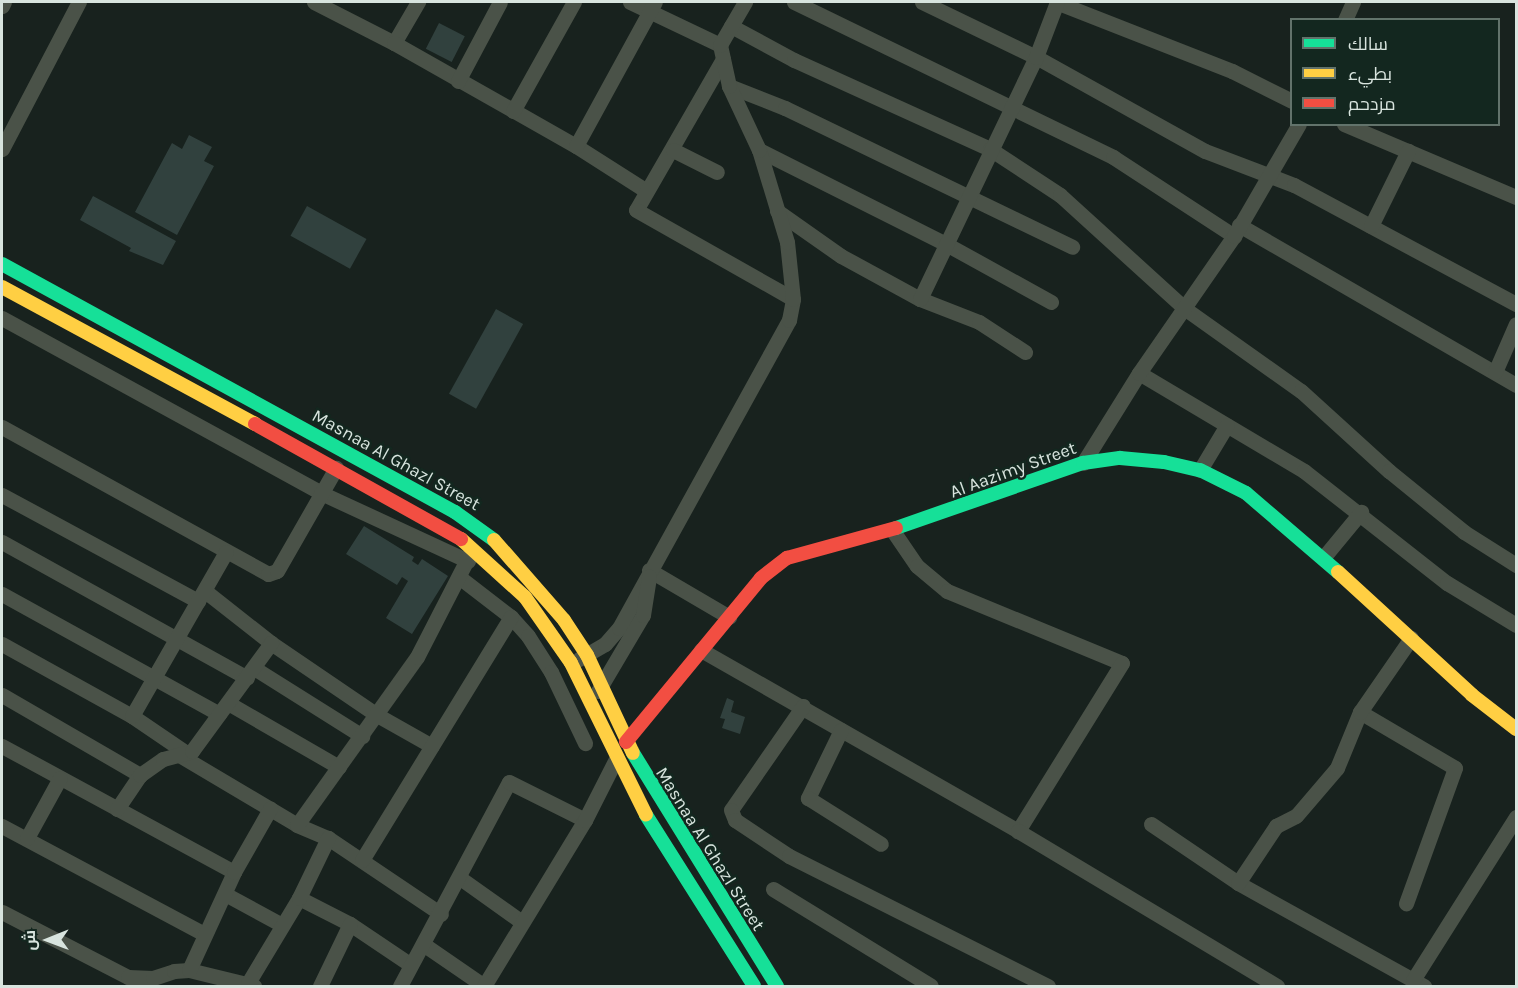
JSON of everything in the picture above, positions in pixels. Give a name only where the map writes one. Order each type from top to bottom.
[{"type":"street","points":[[2,6],[4,2]]},
{"type":"street","points":[[2,149],[79,2]]},
{"type":"street","points":[[314,2],[341,8],[394,44],[576,146],[645,190]]},
{"type":"street","points":[[394,44],[418,2]]},
{"type":"street","points":[[458,81],[500,2]]},
{"type":"street","points":[[513,111],[574,2]]},
{"type":"street","points":[[571,663],[587,655],[619,628],[789,320],[794,299],[787,242],[759,150],[729,86],[721,52],[652,7],[630,2]]},
{"type":"street","points":[[745,2],[731,26],[721,52],[673,150],[645,190],[637,206],[638,213],[794,299]]},
{"type":"street","points":[[794,2],[1113,157],[1236,231],[1516,385]]},
{"type":"street","points":[[922,2],[1036,57],[1204,151],[1270,176],[1371,226],[1516,304]]},
{"type":"street","points":[[920,299],[966,196],[1036,57],[1057,2],[1232,71],[1290,100]]},
{"type":"street","points":[[1347,18],[1353,2]]},
{"type":"street","points":[[576,146],[652,7]]},
{"type":"street","points":[[731,26],[794,60],[990,149],[1090,219],[1184,308],[1301,391],[1389,471],[1464,532],[1516,565]]},
{"type":"street","points":[[729,86],[785,108],[1072,247]]},
{"type":"street","points":[[1083,463],[1139,373],[1236,231],[1298,126]]},
{"type":"street","points":[[1349,126],[1516,197]]},
{"type":"street","points":[[673,150],[717,172]]},
{"type":"street","points":[[759,150],[946,244],[1051,302]]},
{"type":"street","points":[[1371,226],[1408,151]]},
{"type":"street","points":[[777,211],[841,256],[920,299],[978,322],[1025,352]]},
{"type":"street","name":"Masnaa Al Ghazl Street","points":[[2,264],[296,424],[476,526],[519,566],[587,655],[626,742],[685,845],[777,987]]},
{"type":"street","name":"Masnaa Al Ghazl Street","points":[[2,287],[83,333],[450,530],[470,554],[525,597],[571,663],[639,804],[753,987]]},
{"type":"street","points":[[83,333],[93,314]]},
{"type":"street","points":[[2,318],[321,493],[470,554],[417,657],[297,825]]},
{"type":"street","points":[[1495,372],[1516,324]]},
{"type":"street","points":[[1139,373],[1304,471],[1361,512],[1447,583],[1516,625]]},
{"type":"street","points":[[286,442],[296,424]]},
{"type":"street","points":[[1200,470],[1227,425]]},
{"type":"street","points":[[2,427],[226,552],[273,574],[336,468]]},
{"type":"street","name":"Al Aazimy Street","points":[[626,742],[761,578],[787,558],[893,531],[1083,463],[1120,458],[1164,462],[1200,470],[1246,493],[1323,558],[1472,696],[1516,729]]},
{"type":"street","points":[[3,499],[202,596],[377,715],[432,746]]},
{"type":"street","points":[[1323,558],[1361,512]]},
{"type":"street","points":[[893,531],[917,566],[946,591],[1122,663],[1018,831]]},
{"type":"street","points":[[2,542],[178,637],[251,673],[362,736]]},
{"type":"street","points":[[132,717],[226,552]]},
{"type":"street","points":[[649,570],[729,617]]},
{"type":"street","points":[[591,701],[643,615],[649,570]]},
{"type":"street","points":[[459,578],[511,617],[551,672],[585,743]]},
{"type":"street","points":[[2,594],[156,676],[339,766]]},
{"type":"street","points":[[362,860],[511,617]]},
{"type":"street","points":[[1238,883],[1276,826],[1296,816],[1337,768],[1360,712],[1411,638]]},
{"type":"street","points":[[117,809],[140,775],[163,759],[184,755],[251,673],[271,643]]},
{"type":"street","points":[[2,644],[132,717],[184,755],[297,825],[328,838],[441,914]]},
{"type":"street","points":[[701,651],[802,706],[1018,831],[1277,987]]},
{"type":"street","points":[[2,695],[140,775]]},
{"type":"street","points":[[802,706],[731,810],[735,820],[789,856],[1048,987]]},
{"type":"street","points":[[1360,712],[1451,765],[1456,772],[1406,903]]},
{"type":"street","points":[[841,730],[808,798],[881,844]]},
{"type":"street","points":[[2,747],[234,872]]},
{"type":"street","points":[[423,944],[484,986],[585,820],[616,759]]},
{"type":"street","points":[[27,838],[60,778]]},
{"type":"street","points":[[400,987],[441,914],[509,782],[585,820]]},
{"type":"street","points":[[189,970],[234,872],[270,809]]},
{"type":"street","points":[[1151,824],[1238,883],[1418,983],[1516,817]]},
{"type":"street","points":[[2,825],[204,934]]},
{"type":"street","points":[[2,912],[128,977],[153,978],[174,970],[189,970],[251,985],[328,838]]},
{"type":"street","points":[[460,878],[522,922]]},
{"type":"street","points":[[773,889],[931,987]]},
{"type":"street","points":[[225,894],[282,925]]},
{"type":"street","points":[[298,898],[350,924],[411,965]]},
{"type":"street","points":[[320,987],[350,924]]},
{"type":"building","points":[[439,23],[465,36],[452,62],[426,49]]},
{"type":"building","points":[[189,135],[212,147],[204,161],[214,166],[177,235],[135,212],[172,143],[182,149]]},
{"type":"building","points":[[93,196],[176,241],[163,265],[129,251],[131,248],[80,220]]},
{"type":"building","points":[[307,206],[366,239],[350,269],[291,236]]},
{"type":"building","points":[[496,309],[523,324],[476,409],[449,394]]},
{"type":"building","points":[[364,526],[414,557],[412,561],[418,565],[422,559],[448,576],[412,634],[386,618],[408,581],[402,577],[397,585],[346,554]]},
{"type":"building","points":[[727,698],[734,701],[731,712],[745,717],[740,734],[722,728],[725,719],[720,718]]},
{"type":"traffic: fast","points":[[2,264],[455,512],[494,540]]},
{"type":"traffic: fast","points":[[896,528],[1083,463],[1120,458],[1164,462],[1200,470],[1246,493],[1338,572]]},
{"type":"traffic: fast","points":[[633,753],[777,986]]},
{"type":"traffic: fast","points":[[646,815],[754,986]]},
{"type":"traffic: slow","points":[[2,287],[255,424]]},
{"type":"traffic: slow","points":[[461,539],[525,597],[571,663],[646,815]]},
{"type":"traffic: slow","points":[[494,540],[564,620],[587,655],[633,753]]},
{"type":"traffic: slow","points":[[1338,572],[1472,695],[1516,729]]},
{"type":"traffic: jam","points":[[255,424],[461,539]]},
{"type":"traffic: jam","points":[[626,742],[761,578],[787,558],[896,528]]}]
